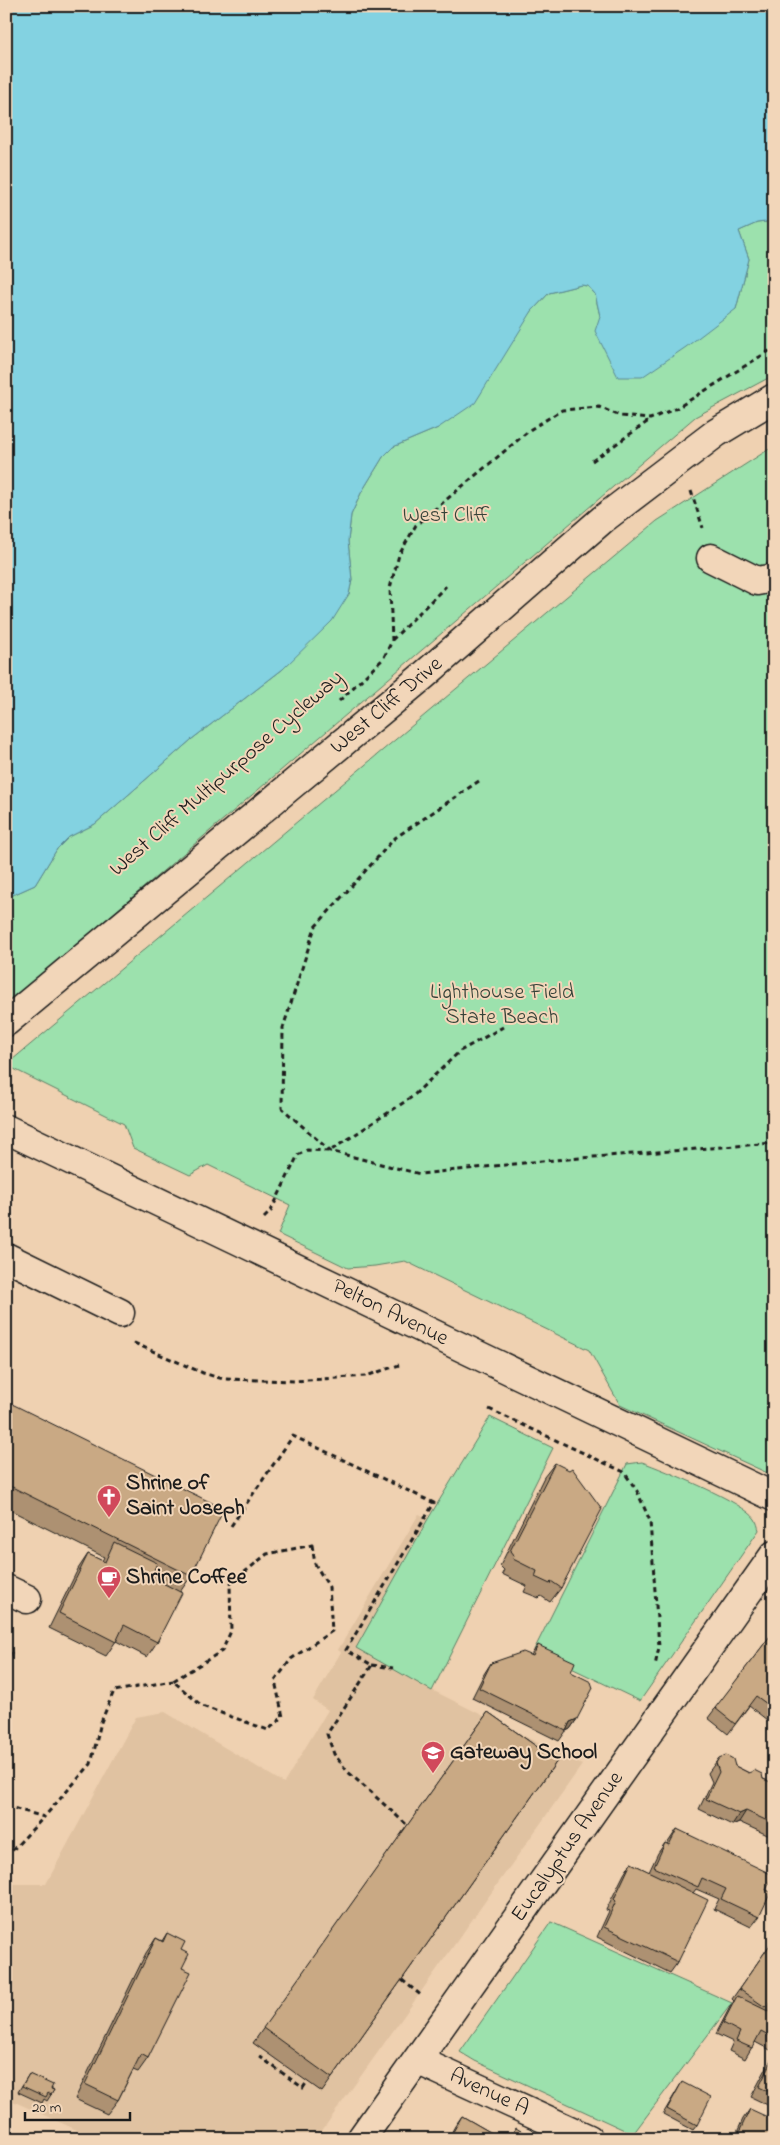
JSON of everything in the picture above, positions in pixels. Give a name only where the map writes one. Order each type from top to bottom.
[{"type":"street","name":"West Cliff Drive","points":[[6,1022],[423,676],[603,519],[716,433],[774,398]]},
{"type":"street","points":[[711,558],[757,581],[774,578]]},
{"type":"street","name":"Pelton Avenue","points":[[6,1128],[774,1497]]},
{"type":"street","points":[[6,1258],[120,1313]]},
{"type":"street","name":"Eucalyptus Avenue","points":[[361,2139],[774,1555]]},
{"type":"street","name":"Avenue A","points":[[417,2060],[589,2139]]},
{"type":"path","points":[[592,461],[650,420],[677,408],[774,348]]},
{"type":"path","points":[[392,641],[390,588],[399,555],[416,525],[531,429],[562,410],[599,407],[620,416],[650,420]]},
{"type":"path","points":[[675,464],[695,497],[711,558]]},
{"type":"path","name":"West Cliff Multipurpose Cycleway","points":[[335,704],[383,659],[392,641],[446,586]]},
{"type":"path","points":[[330,1151],[282,1108],[284,1028],[315,927],[395,838],[479,781]]},
{"type":"path","points":[[330,1151],[412,1097],[460,1051],[503,1027]]},
{"type":"path","points":[[260,1221],[272,1211],[298,1155],[307,1150],[330,1151],[420,1174],[561,1159],[774,1143]]},
{"type":"path","points":[[130,1341],[203,1373],[223,1379],[294,1382],[348,1378],[366,1376],[399,1365]]},
{"type":"path","points":[[489,1409],[624,1472],[637,1491],[650,1521],[655,1578],[659,1647],[654,1668],[650,1673]]},
{"type":"path","points":[[230,1526],[293,1436],[434,1503],[346,1650],[372,1665],[393,1668]]},
{"type":"path","points":[[6,1857],[91,1764],[101,1722],[114,1691],[173,1681],[222,1651],[231,1631],[230,1584],[268,1554],[312,1545],[316,1564],[329,1587],[332,1632],[291,1659],[275,1681],[283,1717],[268,1730],[242,1722],[202,1706],[173,1681]]},
{"type":"path","points":[[6,1665],[12,1650]]},
{"type":"path","points":[[372,1665],[328,1734],[334,1754],[347,1771],[407,1826]]},
{"type":"path","points":[[6,1806],[44,1817]]},
{"type":"path","points":[[402,1980],[422,1996]]},
{"type":"path","points":[[259,2056],[303,2088],[308,2082]]},
{"type":"shaded area","name":"Gateway School","points":[[490,1417],[553,1448],[432,1690],[582,1765],[408,2010],[316,2139],[97,2139],[6,2098],[6,1884],[46,1884],[136,1717],[165,1712],[284,1783],[328,1710],[313,1700],[341,1652],[338,1650],[419,1514],[429,1519]]},
{"type":"green space","name":"West Cliff","points":[[774,221],[774,375],[695,417],[6,1005],[6,898],[35,885],[57,849],[69,837],[95,824],[192,739],[283,669],[349,594],[352,580],[348,541],[351,515],[361,493],[383,457],[393,447],[438,428],[532,311],[549,293],[581,285],[587,286],[595,294],[600,316],[736,309],[749,259],[739,231],[757,223]]},
{"type":"green space","name":"Lighthouse Field State Beach","points":[[774,446],[774,1476],[620,1405],[589,1350],[405,1261],[348,1268],[278,1234],[290,1205],[208,1165],[190,1175],[133,1148],[124,1124],[6,1065],[657,521]]},
{"type":"green space","points":[[490,1417],[553,1448],[432,1691],[356,1648],[428,1519]]},
{"type":"green space","points":[[642,1462],[703,1487],[736,1504],[755,1519],[759,1530],[640,1701],[534,1650],[627,1464]]},
{"type":"green space","points":[[551,1922],[732,2003],[633,2134],[475,2061],[460,2052]]},
{"type":"water","points":[[6,6],[774,6],[774,221],[757,223],[739,231],[749,259],[736,309],[642,377],[618,377],[595,331],[600,316],[595,294],[588,286],[581,285],[549,293],[532,311],[475,403],[438,428],[393,447],[383,457],[361,493],[351,515],[348,541],[352,580],[349,594],[332,621],[283,669],[192,739],[95,824],[69,837],[57,849],[35,885],[6,898]]},
{"type":"building","name":"Shrine of Saint Joseph","points":[[6,1401],[224,1509],[191,1576],[6,1484]]},
{"type":"building","points":[[555,1463],[569,1470],[572,1468],[602,1509],[561,1588],[551,1581],[550,1584],[535,1577],[537,1571],[513,1559],[514,1556],[510,1551]]},
{"type":"building","name":"Shrine Coffee","points":[[114,1542],[157,1563],[151,1577],[182,1593],[157,1642],[124,1625],[116,1642],[59,1613],[88,1554],[105,1562]]},
{"type":"building","points":[[774,1631],[774,1709],[756,1696],[735,1724],[715,1708]]},
{"type":"building","points":[[538,1645],[575,1662],[571,1672],[591,1682],[593,1688],[577,1719],[570,1722],[566,1731],[479,1688],[491,1663],[523,1652],[533,1656]]},
{"type":"building","points":[[488,1712],[557,1761],[332,2078],[263,2028]]},
{"type":"building","points":[[726,1755],[733,1759],[735,1766],[749,1773],[754,1770],[762,1774],[763,1779],[774,1783],[774,1824],[746,1811],[739,1814],[706,1799],[719,1772],[716,1763],[719,1758]]},
{"type":"building","points":[[677,1829],[773,1875],[766,1890],[771,1892],[759,1917],[721,1899],[726,1889],[702,1878],[698,1887],[654,1867],[665,1843],[669,1845]]},
{"type":"building","points":[[631,1863],[708,1900],[678,1962],[604,1927],[616,1901],[614,1899]]},
{"type":"building","points":[[167,1933],[185,1942],[181,1950],[189,1954],[182,1968],[191,1972],[148,2058],[141,2054],[118,2100],[85,2084],[156,1938],[163,1942]]},
{"type":"building","points":[[774,1939],[774,2005],[770,2002],[765,2007],[739,1989]]},
{"type":"building","points":[[737,1996],[774,2014],[774,2038],[761,2031],[752,2048],[736,2041],[740,2032],[723,2023]]},
{"type":"building","points":[[774,2057],[774,2094],[759,2087]]},
{"type":"building","points":[[29,2074],[53,2085],[51,2089],[54,2090],[51,2095],[48,2093],[46,2097],[22,2086]]},
{"type":"building","points":[[682,2082],[711,2097],[697,2125],[667,2109]]},
{"type":"building","points":[[750,2109],[774,2120],[774,2139],[736,2139]]},
{"type":"building","points":[[462,2116],[502,2139],[449,2139]]},
{"type":"building","points":[[516,2128],[534,2139],[509,2139]]},
{"type":"place","name":"Shrine of Saint Joseph","points":[[109,1518]]},
{"type":"place","name":"Shrine Coffee","points":[[109,1599]]},
{"type":"place","name":"Gateway School","points":[[433,1774]]}]
